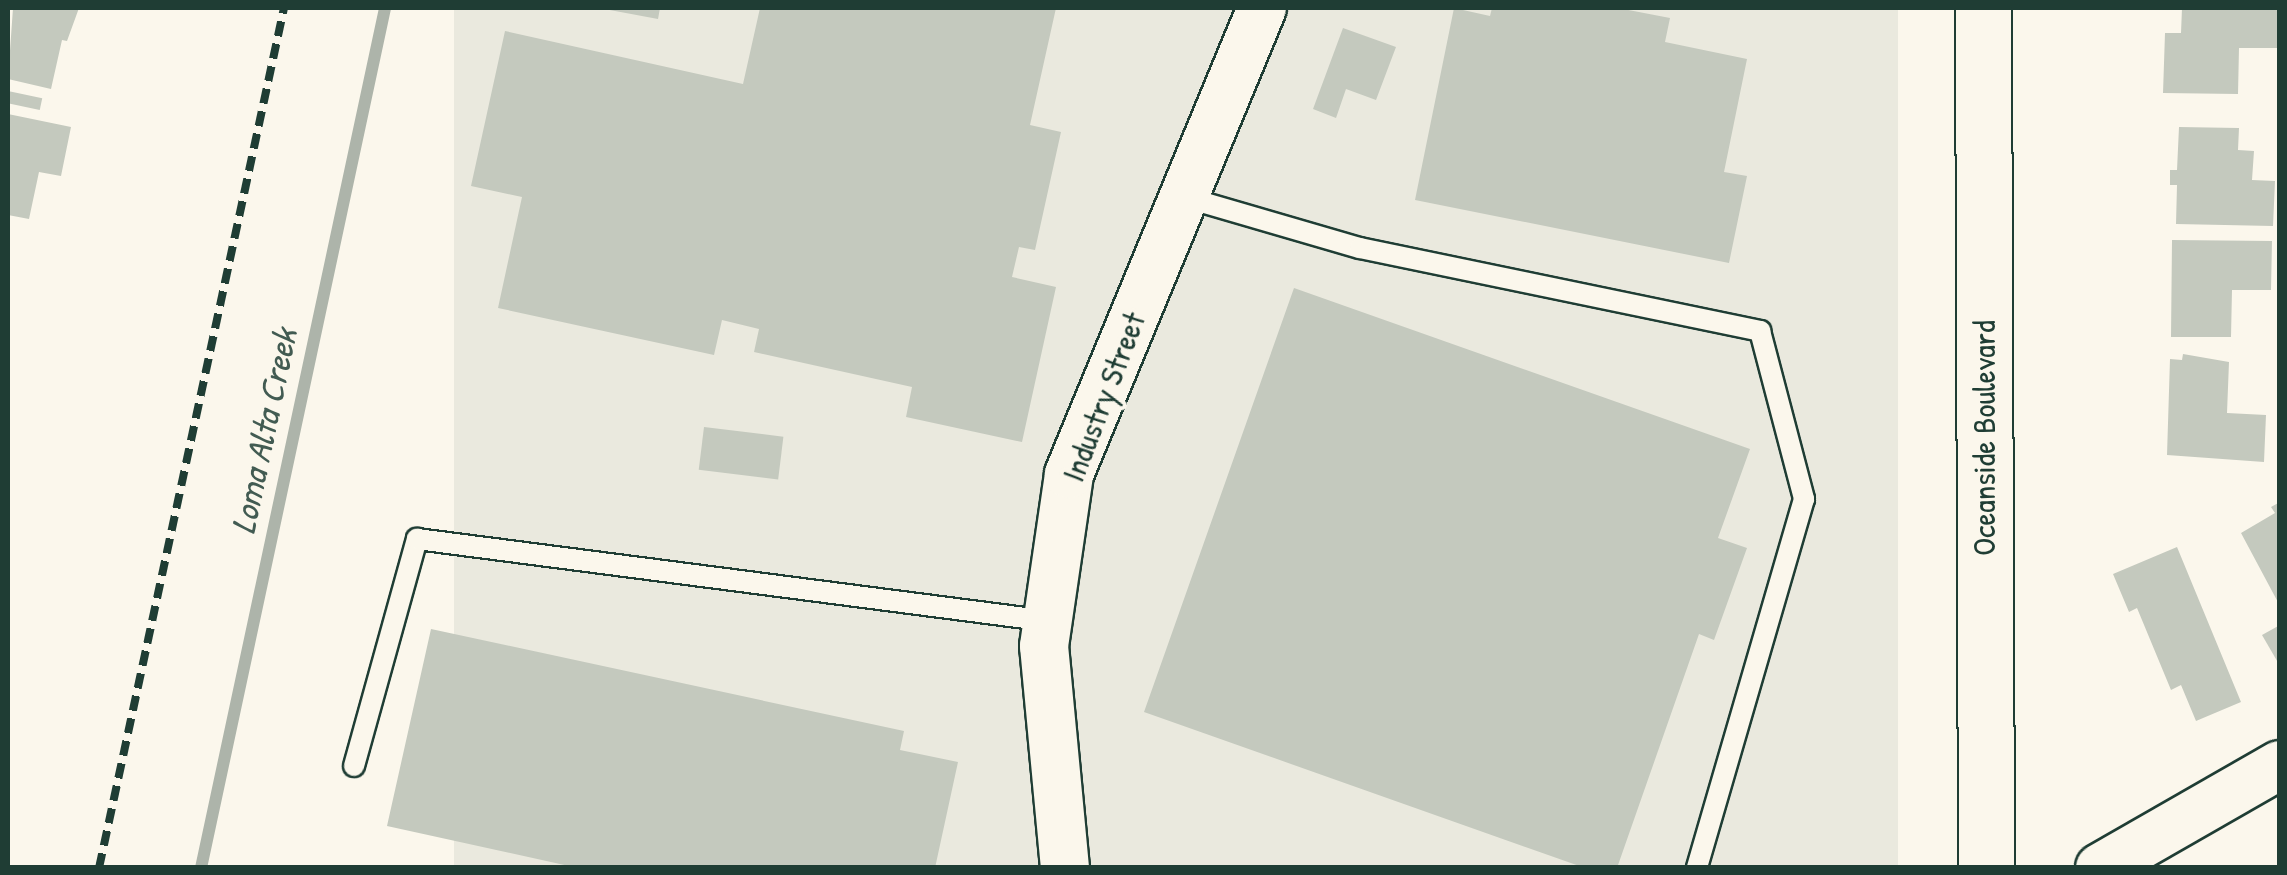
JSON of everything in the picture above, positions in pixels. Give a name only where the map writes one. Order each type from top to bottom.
[{"type":"main road","name":"Oceanside Boulevard","points":[[1983,8],[1986,868]]},
{"type":"street","name":"Industry Street","points":[[1064,868],[1044,646],[1069,474],[1262,8]]},
{"type":"street","points":[[2100,868],[2280,766]]},
{"type":"lane","points":[[1184,197],[1360,248],[1760,331],[1804,499],[1697,868]]},
{"type":"lane","points":[[354,766],[417,538],[1048,621]]},
{"type":"shaded area","points":[[454,8],[1898,8],[1898,868],[454,868]]},
{"type":"building","points":[[13,8],[79,8],[67,41],[62,40],[51,89],[8,79]]},
{"type":"building","points":[[599,8],[660,8],[658,19]]},
{"type":"building","points":[[760,8],[1056,8],[1030,125],[1061,132],[1035,250],[1019,247],[1012,277],[1056,287],[1022,442],[906,417],[912,387],[754,352],[759,329],[722,320],[714,355],[498,308],[522,197],[471,186],[505,31],[743,84]]},
{"type":"building","points":[[1454,8],[1490,16],[1492,8],[1618,8],[1670,18],[1665,42],[1747,59],[1724,172],[1747,176],[1729,263],[1415,200]]},
{"type":"building","points":[[2182,8],[2280,8],[2279,48],[2239,48],[2238,94],[2163,93],[2165,33],[2181,33]]},
{"type":"building","points":[[1343,28],[1396,47],[1376,100],[1346,89],[1336,118],[1313,109]]},
{"type":"building","points":[[8,91],[42,98],[40,110],[8,103]]},
{"type":"building","points":[[8,114],[71,127],[61,176],[39,172],[29,219],[8,215]]},
{"type":"building","points":[[2179,127],[2239,128],[2238,150],[2254,151],[2252,180],[2275,181],[2273,226],[2176,224],[2177,185],[2170,185],[2170,170],[2177,170]]},
{"type":"building","points":[[2172,240],[2272,241],[2271,290],[2232,290],[2231,337],[2171,337]]},
{"type":"building","points":[[1294,288],[1750,449],[1718,538],[1747,548],[1714,640],[1699,634],[1617,868],[1585,868],[1144,712]]},
{"type":"building","points":[[2183,354],[2229,362],[2227,413],[2266,415],[2264,462],[2167,455],[2170,359],[2182,360]]},
{"type":"building","points":[[704,427],[783,437],[778,479],[699,470]]},
{"type":"building","points":[[2280,502],[2280,606],[2241,533],[2275,513],[2271,507]]},
{"type":"building","points":[[2177,547],[2241,702],[2196,721],[2181,685],[2171,690],[2137,608],[2129,612],[2113,574]]},
{"type":"building","points":[[2280,625],[2280,666],[2262,635]]},
{"type":"building","points":[[431,629],[904,731],[900,750],[958,762],[935,868],[578,868],[387,826]]},
{"type":"waterway","name":"Loma Alta Creek","points":[[201,868],[385,8]]},
{"type":"railway","points":[[99,868],[284,8]]}]
